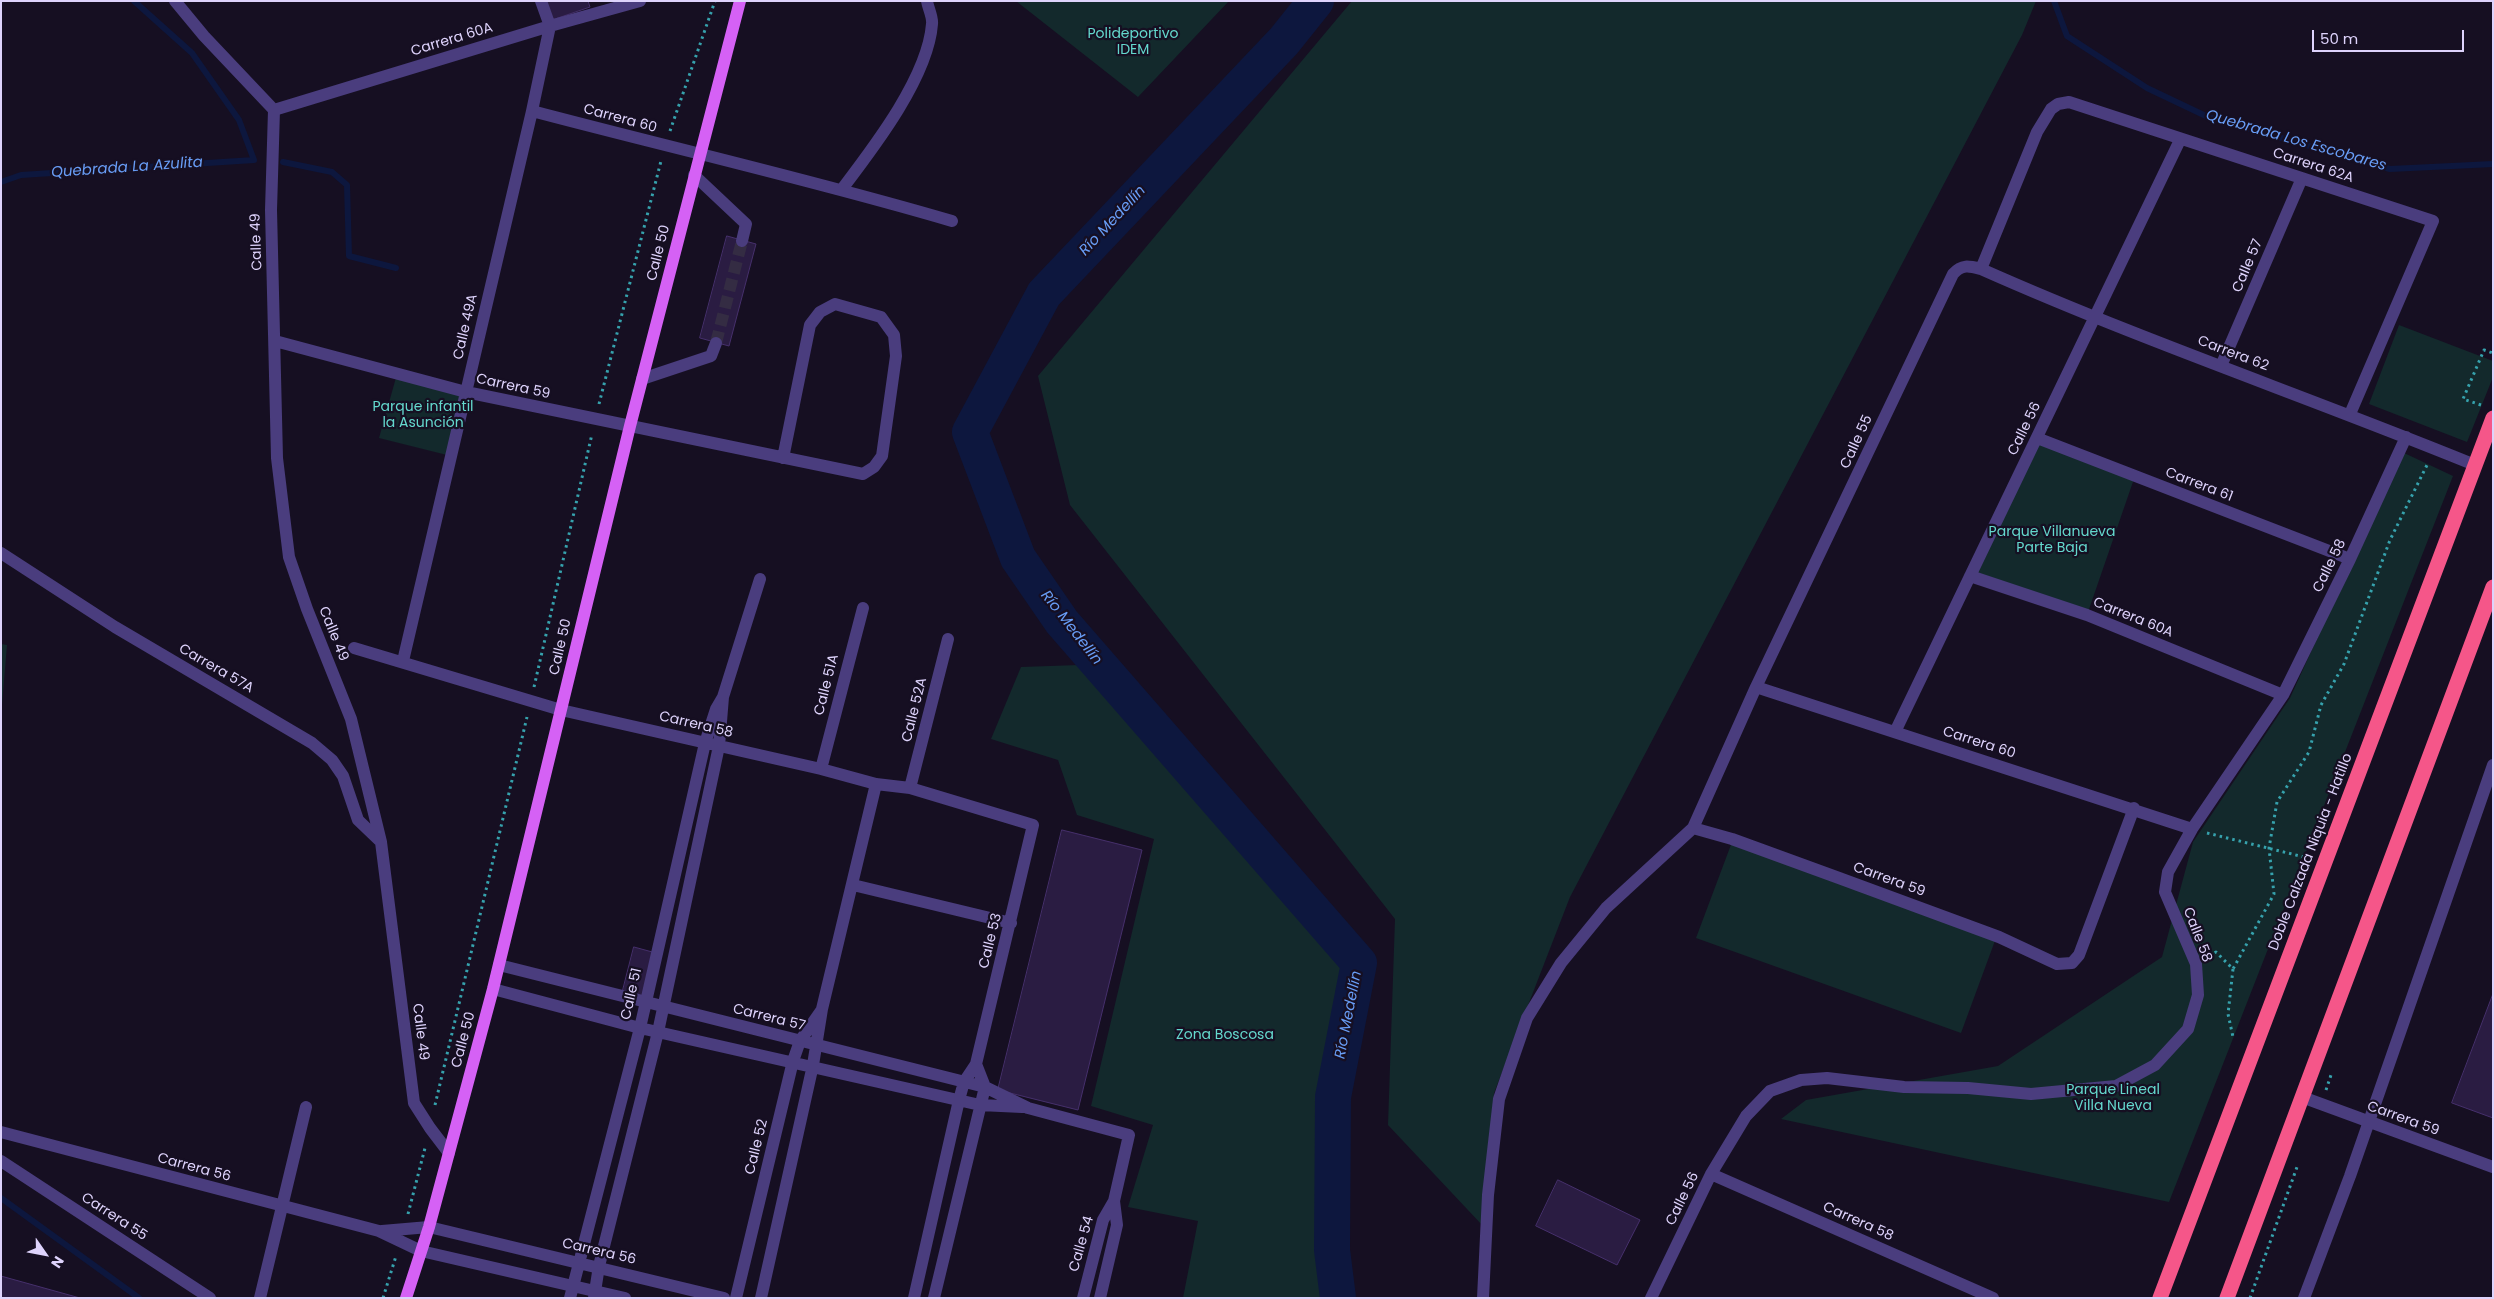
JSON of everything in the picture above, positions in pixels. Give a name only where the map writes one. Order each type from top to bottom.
[{"type":"highway","name":"Doble Calzada Niquia - Hatillo","points":[[2160,1298],[2475,465],[2489,412]]},
{"type":"highway","points":[[2227,1298],[2493,587]]},
{"type":"main road","name":"Calle 50","points":[[406,1298],[429,1227],[493,989],[630,426],[740,1]]},
{"type":"street","points":[[174,1],[204,36],[274,110]]},
{"type":"street","points":[[541,1],[550,26]]},
{"type":"street","name":"Carrera 60A","points":[[274,110],[550,26],[640,1]]},
{"type":"street","points":[[842,189],[887,130],[924,59],[932,22],[927,1]]},
{"type":"street","name":"Calle 49A","points":[[403,661],[532,111],[550,26]]},
{"type":"street","name":"Carrera 62A","points":[[1981,269],[2037,132],[2051,109],[2058,104],[2069,102],[2433,222],[2350,414]]},
{"type":"street","name":"Calle 49","points":[[274,110],[270,210],[277,458],[290,557],[307,608],[351,719],[381,842],[414,1103],[449,1153]]},
{"type":"street","name":"Carrera 60","points":[[532,111],[842,189],[952,220]]},
{"type":"street","name":"Calle 56","points":[[1895,732],[2180,140]]},
{"type":"street","points":[[694,175],[746,224],[742,240]]},
{"type":"street","name":"Calle 57","points":[[2222,366],[2302,178]]},
{"type":"street","name":"Calle 55","points":[[1693,828],[1756,687],[1953,274],[1959,268],[1967,265],[1981,269]]},
{"type":"street","name":"Carrera 62","points":[[1981,269],[2095,319],[2350,414],[2475,465]]},
{"type":"street","name":"Carrera 59","points":[[275,341],[466,392],[595,419],[784,458],[863,474],[882,456],[896,356],[894,335],[881,317],[835,304],[820,312],[810,325],[784,458]]},
{"type":"street","points":[[642,379],[711,356],[716,343]]},
{"type":"street","name":"Calle 58","points":[[1746,1116],[1770,1092],[1801,1080],[1827,1078],[1904,1087],[1968,1088],[2031,1094],[2116,1086],[2155,1065],[2188,1029],[2198,995],[2196,964],[2165,892],[2168,872],[2192,829],[2283,695],[2350,559],[2406,437]]},
{"type":"street","name":"Carrera 61","points":[[2037,438],[2350,559]]},
{"type":"street","name":"Carrera 57A","points":[[1,553],[115,628],[312,743],[332,760],[343,776],[358,820],[381,842]]},
{"type":"street","name":"Carrera 60A","points":[[1970,576],[2087,615],[2283,695]]},
{"type":"street","name":"Calle 51","points":[[594,1294],[599,1266],[658,1032],[719,746],[723,697],[760,579]]},
{"type":"street","name":"Calle 51A","points":[[821,769],[863,608]]},
{"type":"street","name":"Calle 52A","points":[[910,788],[948,638]]},
{"type":"street","name":"Carrera 58","points":[[354,648],[403,661],[561,710],[821,769],[876,784],[910,788],[1033,825]]},
{"type":"street","name":"Carrera 60","points":[[1756,687],[2134,808],[2192,829]]},
{"type":"street","name":"Calle 51","points":[[572,1292],[640,1028],[705,743],[716,709],[723,697]]},
{"type":"street","points":[[2304,1298],[2493,766]]},
{"type":"street","name":"Calle 52","points":[[761,1298],[813,1065],[822,1009],[854,884],[876,784]]},
{"type":"street","name":"Carrera 59","points":[[1693,828],[1732,839],[1999,937],[2057,964],[2072,963],[2079,954],[2134,808]]},
{"type":"street","name":"Calle 53","points":[[914,1298],[959,1100],[964,1082],[976,1064],[1033,825]]},
{"type":"street","points":[[1483,1298],[1488,1195],[1499,1099],[1527,1018],[1561,963],[1606,908],[1693,828]]},
{"type":"street","points":[[854,884],[1011,923]]},
{"type":"street","name":"Carrera 57","points":[[499,964],[645,1003],[985,1087],[1028,1108],[1129,1135]]},
{"type":"street","name":"Carrera 57","points":[[493,989],[640,1028],[813,1065],[980,1105],[1028,1108]]},
{"type":"street","name":"Calle 52","points":[[736,1298],[793,1061],[800,1041],[822,1009]]},
{"type":"street","points":[[934,1298],[985,1087],[976,1064]]},
{"type":"street","name":"Carrera 59","points":[[2302,1097],[2493,1167]]},
{"type":"street","points":[[260,1298],[280,1206],[306,1107]]},
{"type":"street","name":"Calle 56","points":[[1651,1298],[1711,1174],[1746,1116]]},
{"type":"street","name":"Carrera 56","points":[[1,1132],[379,1231],[403,1235],[429,1227],[599,1266],[724,1298]]},
{"type":"street","name":"Calle 54","points":[[1083,1298],[1103,1220],[1114,1200],[1129,1135]]},
{"type":"street","name":"Carrera 55","points":[[1,1161],[210,1298]]},
{"type":"street","name":"Carrera 58","points":[[1711,1174],[1993,1298]]},
{"type":"street","name":"Calle 54","points":[[1100,1298],[1117,1225],[1114,1200]]},
{"type":"street","points":[[403,1235],[422,1251],[572,1292],[625,1298]]},
{"type":"path","points":[[383,1298],[403,1235],[430,1128],[531,702],[595,419],[665,146],[715,1]]},
{"type":"path","points":[[2489,412],[2463,399],[2484,350],[2493,353]]},
{"type":"path","points":[[2233,1037],[2228,1014],[2233,968],[2274,894],[2269,848],[2277,802],[2309,752],[2321,705],[2344,664],[2390,540],[2434,448]]},
{"type":"path","points":[[2192,829],[2304,857]]},
{"type":"path","points":[[2196,964],[2216,952],[2233,968]]},
{"type":"green space","name":"Polideportivo IDEM","points":[[1016,1],[1229,1],[1138,97]]},
{"type":"green space","points":[[1352,1],[2036,1],[2022,35],[1570,897],[1494,1093],[1483,1226],[1388,1125],[1395,919],[1070,505],[1038,376]]},
{"type":"green space","points":[[2399,325],[2493,361],[2493,377],[2467,442],[2369,404]]},
{"type":"green space","name":"Parque infantil la Asunción","points":[[397,374],[466,392],[451,456],[379,438]]},
{"type":"green space","name":"Parque Villanueva Parte Baja","points":[[2037,438],[2135,476],[2087,615],[1970,576]]},
{"type":"green space","name":"Parque Lineal Villa Nueva","points":[[2402,452],[2453,476],[2169,1202],[1781,1119],[1806,1100],[1998,1066],[2162,957],[2193,842],[2290,698]]},
{"type":"green space","points":[[1,644],[7,645],[1,717]]},
{"type":"green space","name":"Zona Boscosa","points":[[1079,665],[1344,956],[1324,1298],[1183,1298],[1198,1221],[1128,1207],[1153,1125],[1091,1106],[1154,839],[1077,815],[1058,760],[991,739],[1021,667]]},
{"type":"green space","points":[[1732,842],[1996,938],[1961,1033],[1696,938]]},
{"type":"building","points":[[545,1],[588,1],[590,7],[552,20]]},
{"type":"building","points":[[727,236],[756,244],[729,346],[700,338]]},
{"type":"building","points":[[1062,830],[1142,850],[1078,1110],[998,1090]]},
{"type":"building","points":[[634,947],[656,953],[644,999],[622,994]]},
{"type":"building","points":[[2493,994],[2493,1118],[2452,1103]]},
{"type":"building","points":[[1558,1180],[1640,1220],[1617,1265],[1536,1226]]},
{"type":"building","points":[[1,1276],[8,1278],[80,1298],[1,1298]]},
{"type":"waterway","name":"Quebrada La Azulita","points":[[1,182],[21,175],[254,160],[239,120],[192,53],[134,1]]},
{"type":"waterway","name":"Río Medellín","points":[[1316,1],[1284,41],[1044,294],[970,432],[1018,558],[1062,622],[1359,963],[1333,1097],[1332,1250],[1338,1298]]},
{"type":"waterway","name":"Quebrada Los Escobares","points":[[2054,1],[2067,36],[2147,88],[2208,117],[2390,169],[2493,164]]},
{"type":"waterway","name":"Quebrada La Azulita","points":[[283,162],[332,172],[347,185],[349,256],[396,268]]},
{"type":"waterway","points":[[1,1198],[139,1298]]},
{"type":"tunnel","points":[[716,343],[742,241]]}]
